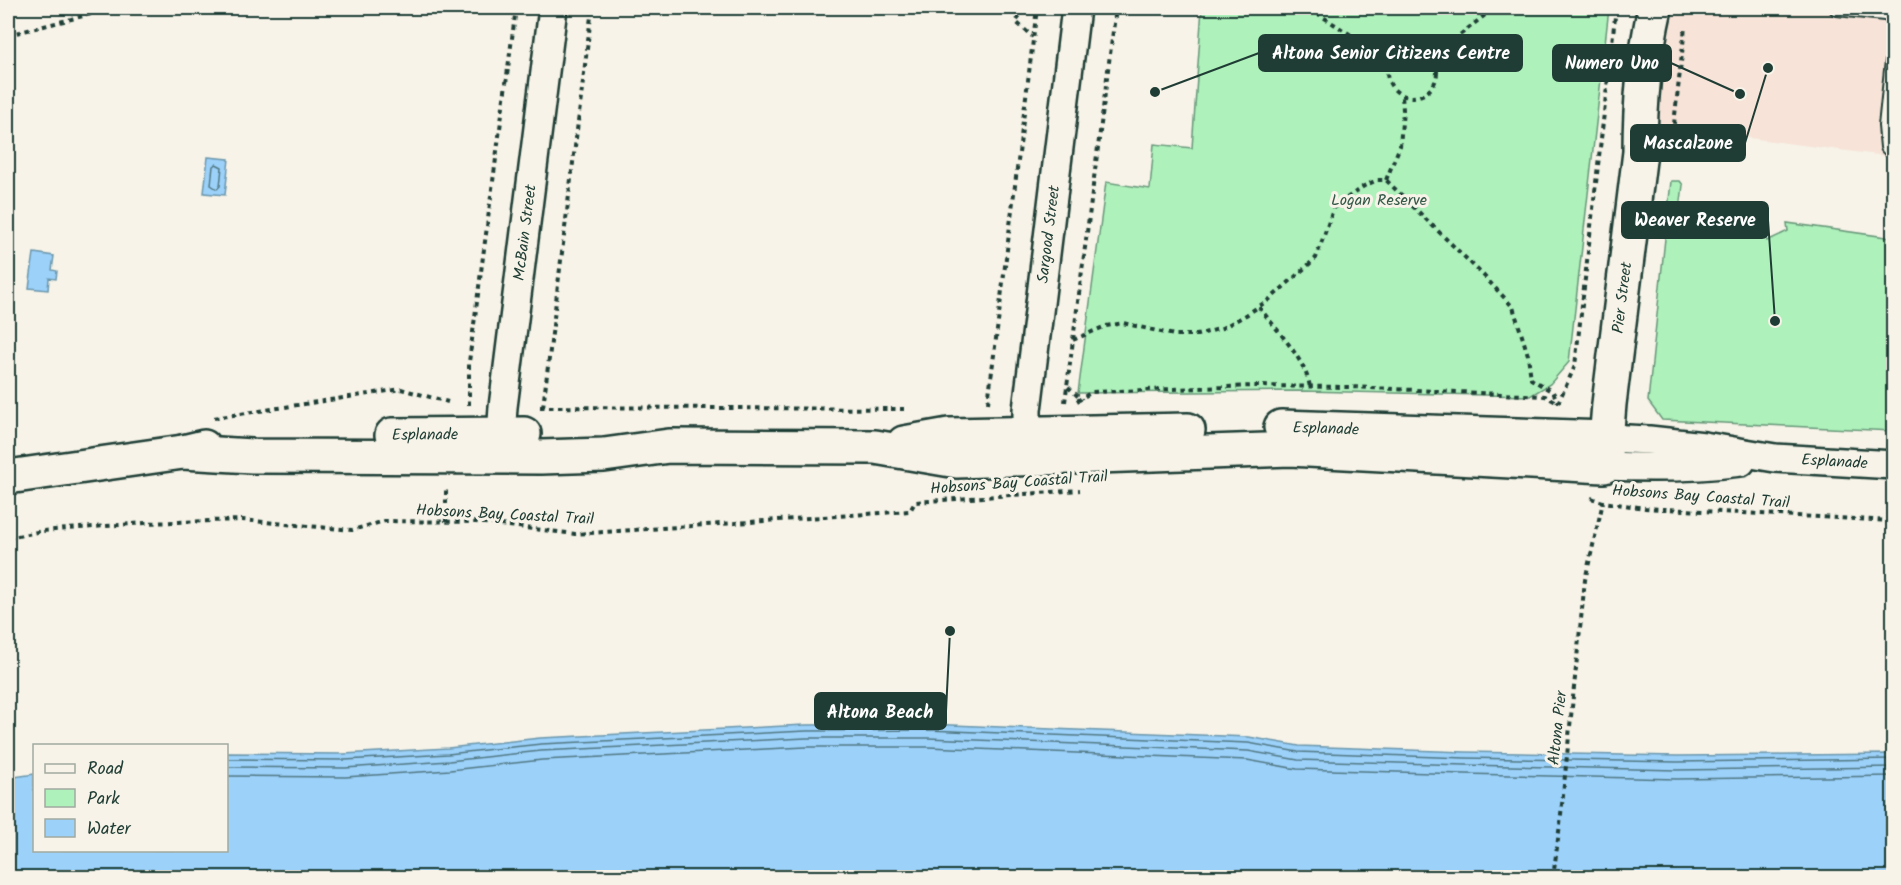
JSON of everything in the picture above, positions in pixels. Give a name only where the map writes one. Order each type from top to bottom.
[{"type":"street","name":"McBain Street","points":[[500,446],[502,407],[553,8]]},
{"type":"street","name":"Sargood Street","points":[[1027,447],[1027,410],[1076,8]]},
{"type":"street","name":"Pier Street","points":[[1605,452],[1640,152],[1643,78],[1653,12]]},
{"type":"street","name":"Esplanade","points":[[8,477],[183,452],[236,438],[447,434],[500,446],[600,435],[669,446],[875,447],[957,461],[1027,447],[1605,452],[1648,468],[1716,465],[1775,458],[1893,465]]},
{"type":"lane","points":[[1837,8],[1893,14]]},
{"type":"lane","points":[[1893,57],[1886,139],[1893,153]]},
{"type":"path","points":[[8,35],[115,8]]},
{"type":"path","points":[[469,405],[469,362],[516,8]]},
{"type":"path","points":[[543,407],[592,8]]},
{"type":"path","points":[[1022,8],[1016,22],[1034,37]]},
{"type":"path","points":[[987,410],[1037,8]]},
{"type":"path","points":[[1116,8],[1064,408],[1092,392],[1254,386],[1350,387],[1545,396],[1558,403]]},
{"type":"path","points":[[1309,8],[1362,42],[1396,53]]},
{"type":"path","points":[[1432,57],[1494,8]]},
{"type":"path","points":[[1558,403],[1575,366],[1616,8]]},
{"type":"path","points":[[1411,47],[1427,51],[1432,57],[1437,72],[1432,87],[1426,93],[1418,96],[1402,95],[1395,91],[1387,76],[1387,67],[1390,59],[1396,53],[1403,48],[1411,47]]},
{"type":"path","points":[[1386,180],[1400,146],[1402,95]]},
{"type":"path","points":[[1073,340],[1106,326],[1123,323],[1174,335],[1197,335],[1222,328],[1259,307],[1316,258],[1334,207],[1364,186],[1377,180],[1386,180],[1491,282],[1513,307],[1528,355],[1532,379],[1553,392],[1558,403]]},
{"type":"path","points":[[1259,307],[1299,361],[1310,381],[1310,388]]},
{"type":"path","points":[[1067,386],[1089,406]]},
{"type":"path","points":[[446,482],[446,522]]},
{"type":"path","name":"Hobsons Bay Coastal Trail","points":[[8,538],[42,531],[145,523],[242,520],[352,530],[385,521],[476,522],[575,534],[910,511],[915,502],[1090,489]]},
{"type":"path","name":"Hobsons Bay Coastal Trail","points":[[1584,496],[1603,502],[1645,508],[1893,520]]},
{"type":"path","name":"Altona Pier","points":[[1553,878],[1585,580],[1603,502]]},
{"type":"shaded area","points":[[1646,8],[1893,8],[1893,157],[1635,123]]},
{"type":"green space","name":"Logan Reserve","points":[[1202,8],[1609,8],[1569,362],[1550,384],[1530,396],[1302,391],[1078,393],[1106,182],[1150,189],[1154,144],[1192,148]]},
{"type":"green space","points":[[1671,181],[1680,181],[1683,185],[1680,209],[1757,219],[1767,241],[1788,231],[1787,223],[1893,238],[1893,431],[1662,420],[1648,401]]},
{"type":"water","points":[[208,157],[229,159],[225,195],[204,193]]},
{"type":"water","points":[[34,253],[54,256],[52,270],[57,271],[56,279],[49,278],[48,290],[29,288]]},
{"type":"water","points":[[928,724],[1249,737],[1299,746],[1465,752],[1677,756],[1893,754],[1893,877],[8,877],[8,778],[33,774],[33,852],[228,852],[228,753],[344,754],[448,748],[540,738],[805,725]]},
{"type":"place","name":"Mascalzone","points":[[1768,68]]},
{"type":"place","name":"Altona Senior Citizens Centre","points":[[1155,92]]},
{"type":"place","name":"Numero Uno","points":[[1740,94]]},
{"type":"place","name":"Weaver Reserve","points":[[1775,321]]},
{"type":"place","name":"Altona Beach","points":[[950,631]]}]
